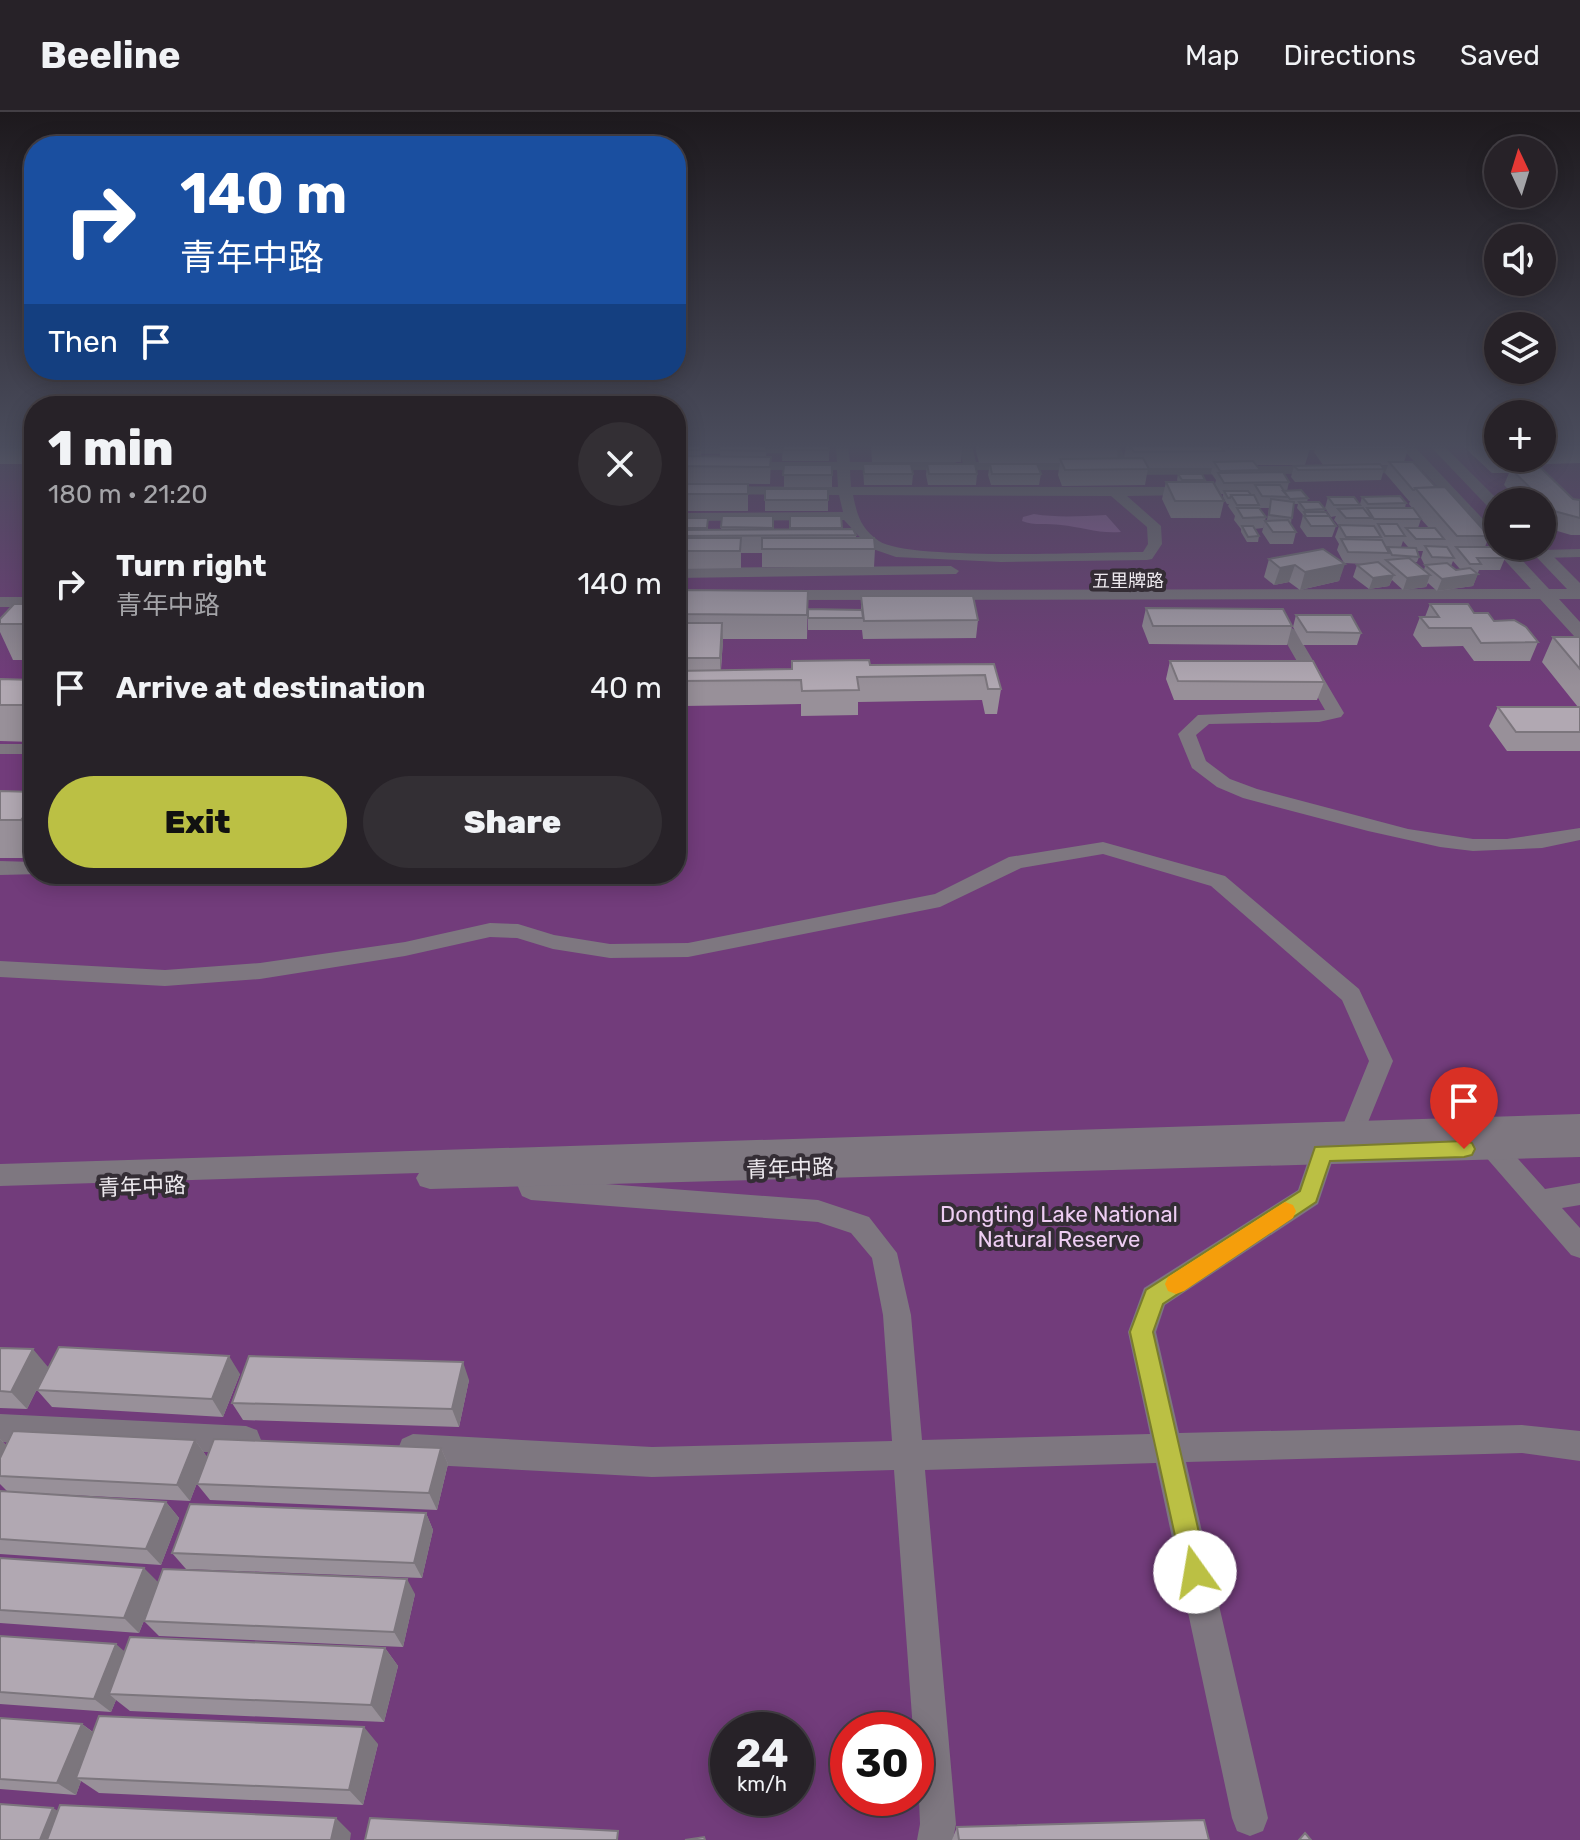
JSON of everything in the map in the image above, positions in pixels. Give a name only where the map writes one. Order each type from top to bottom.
[{"type":"main road","points":[[1513,560],[1580,632]]},
{"type":"main road","points":[[1548,560],[1580,594]]},
{"type":"main road","name":"五里牌路","points":[[686,598],[1548,597],[1580,594]]},
{"type":"main road","points":[[0,596],[24,602]]},
{"type":"main road","name":"五里牌路","points":[[1548,597],[1580,600]]},
{"type":"main road","points":[[0,602],[24,604]]},
{"type":"main road","points":[[0,1175],[1580,1125]]},
{"type":"main road","name":"青年中路","points":[[0,1190],[1580,1146]]},
{"type":"street","points":[[856,527],[873,543],[896,553],[956,557],[1147,556],[1155,544],[1154,527]]},
{"type":"street","points":[[843,543],[873,543]]},
{"type":"street","points":[[1556,551],[1580,553]]},
{"type":"street","points":[[686,573],[954,571],[956,557]]},
{"type":"street","points":[[1287,630],[1335,713],[1319,717],[1204,719],[1187,734],[1196,761],[1212,776],[1238,787],[1382,830],[1443,844],[1517,847],[1580,834]]},
{"type":"street","points":[[0,749],[24,749]]},
{"type":"street","points":[[0,969],[165,978],[260,971],[405,949],[490,930],[518,931],[553,942],[610,951],[688,950],[940,900],[1016,862],[1103,848],[1218,881],[1351,995],[1381,1061],[1353,1130]]},
{"type":"street","points":[[0,868],[24,869]]},
{"type":"street","points":[[1493,1148],[1580,1247]]},
{"type":"street","points":[[1250,1818],[1142,1332],[1154,1297],[1309,1196],[1322,1153]]},
{"type":"street","points":[[526,1175],[531,1189],[818,1211],[860,1225],[884,1253],[897,1315],[938,1824],[935,1840]]},
{"type":"street","points":[[1541,1201],[1580,1194]]},
{"type":"street","points":[[0,1428],[274,1442]]},
{"type":"street","points":[[385,1448],[652,1462],[1522,1439],[1580,1446]]},
{"type":"green space","name":"Dongting Lake National Natural Reserve","points":[[0,527],[24,527],[24,884],[686,884],[686,527],[1484,527],[1484,560],[1556,560],[1556,527],[1580,527],[1580,1840],[0,1840]]},
{"type":"shaded area","points":[[1073,527],[1116,527],[1121,532]]},
{"type":"building","points":[[721,527],[773,527],[773,528]]},
{"type":"building","points":[[842,527],[842,528],[790,528]]},
{"type":"building","points":[[1242,527],[1253,527],[1259,536],[1248,537]]},
{"type":"building","points":[[1269,527],[1292,527],[1296,532],[1273,532]]},
{"type":"building","points":[[1340,527],[1374,527],[1381,537],[1346,537]]},
{"type":"building","points":[[1380,527],[1399,527],[1405,536],[1385,536]]},
{"type":"building","points":[[1449,527],[1481,527],[1484,536],[1457,536]]},
{"type":"building","points":[[1406,528],[1435,528],[1444,539],[1416,539]]},
{"type":"building","points":[[853,529],[856,535],[686,536],[686,530]]},
{"type":"building","points":[[686,538],[741,538],[740,551],[686,551]]},
{"type":"building","points":[[762,538],[874,538],[875,549],[762,549]]},
{"type":"building","points":[[1341,539],[1382,540],[1389,553],[1348,552]]},
{"type":"building","points":[[1425,546],[1447,547],[1454,558],[1432,557]]},
{"type":"building","points":[[1388,547],[1416,548],[1419,557],[1392,555]]},
{"type":"building","points":[[1456,547],[1484,547],[1484,558],[1477,558],[1481,564],[1470,564]]},
{"type":"building","points":[[1323,549],[1345,564],[1305,572],[1295,565],[1280,568],[1269,559]]},
{"type":"building","points":[[1409,558],[1430,575],[1407,578],[1386,560]]},
{"type":"building","points":[[1378,562],[1394,575],[1373,578],[1357,565]]},
{"type":"building","points":[[1447,563],[1456,570],[1470,568],[1478,574],[1442,579],[1425,565]]},
{"type":"building","points":[[686,590],[808,591],[807,615],[686,614]]},
{"type":"building","points":[[861,596],[973,596],[978,620],[864,621]]},
{"type":"building","points":[[14,604],[24,604],[24,624],[0,624],[0,619]]},
{"type":"building","points":[[1430,604],[1468,604],[1474,613],[1488,613],[1494,621],[1514,620],[1526,627],[1538,642],[1481,643],[1471,628],[1429,628],[1420,617],[1439,617]]},
{"type":"building","points":[[1146,608],[1283,609],[1292,626],[1153,626]]},
{"type":"building","points":[[808,609],[862,610],[863,618],[808,618]]},
{"type":"building","points":[[1296,615],[1351,615],[1361,633],[1307,632]]},
{"type":"building","points":[[686,623],[722,623],[720,658],[686,658]]},
{"type":"building","points":[[1553,637],[1580,637],[1580,669]]},
{"type":"building","points":[[869,660],[870,665],[994,664],[1001,689],[988,689],[985,675],[857,677],[859,690],[802,691],[801,680],[686,681],[686,671],[792,669],[792,661]]},
{"type":"building","points":[[1170,661],[1313,661],[1324,682],[1178,681]]},
{"type":"building","points":[[0,679],[24,680],[24,705],[0,705]]},
{"type":"building","points":[[1498,707],[1580,707],[1580,732],[1516,732]]},
{"type":"building","points":[[0,791],[24,792],[24,816],[21,820],[0,820]]},
{"type":"building","points":[[59,1347],[229,1356],[212,1399],[37,1390]]},
{"type":"building","points":[[0,1348],[33,1349],[11,1392],[0,1391]]},
{"type":"building","points":[[249,1356],[463,1362],[452,1409],[232,1403]]},
{"type":"building","points":[[13,1431],[195,1440],[177,1485],[0,1476],[0,1458]]},
{"type":"building","points":[[214,1439],[441,1448],[429,1493],[197,1484]]},
{"type":"building","points":[[0,1491],[166,1502],[146,1549],[0,1539]]},
{"type":"building","points":[[190,1504],[426,1513],[414,1563],[172,1553]]},
{"type":"building","points":[[0,1558],[144,1568],[124,1618],[0,1610]]},
{"type":"building","points":[[163,1569],[407,1579],[394,1632],[144,1621]]},
{"type":"building","points":[[0,1636],[116,1644],[94,1699],[0,1692]]},
{"type":"building","points":[[130,1637],[385,1648],[371,1705],[109,1694]]},
{"type":"building","points":[[99,1716],[364,1727],[349,1790],[76,1778]]},
{"type":"building","points":[[0,1718],[82,1724],[57,1783],[0,1779]]},
{"type":"building","points":[[0,1804],[53,1808],[40,1840],[0,1840]]},
{"type":"building","points":[[60,1805],[336,1818],[331,1840],[47,1840]]},
{"type":"building","points":[[370,1818],[618,1831],[617,1840],[365,1840]]},
{"type":"building","points":[[1204,1820],[1209,1840],[959,1840],[957,1827]]},
{"type":"building","points":[[1305,1833],[1311,1840],[1299,1840]]},
{"type":"slow traffic","points":[[1176,1284],[1285,1211]]},
{"type":"route","points":[[1195,1572],[1142,1332],[1154,1297],[1309,1196],[1322,1153],[1464,1149]]}]
